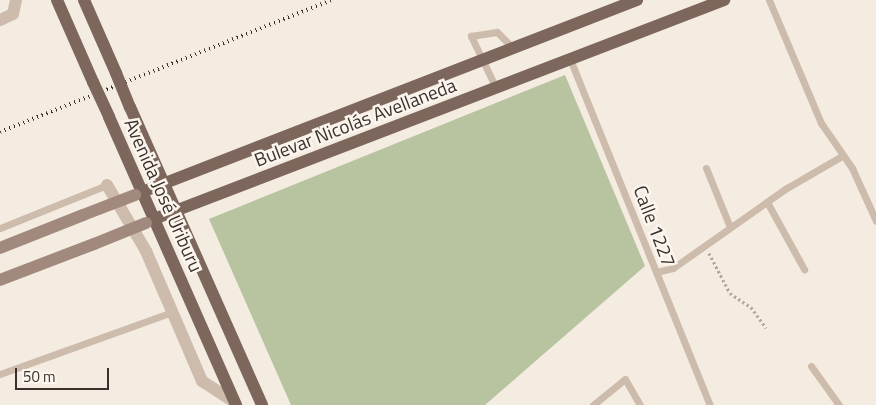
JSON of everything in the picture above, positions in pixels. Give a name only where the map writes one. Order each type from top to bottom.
[{"type":"main road","name":"Avenida José Uriburu","points":[[57,0],[109,117],[150,221],[235,404]]},
{"type":"main road","name":"Avenida José Uriburu","points":[[84,0],[262,405]]},
{"type":"main road","name":"Bulevar Nicolás Avellaneda","points":[[0,248],[637,0]]},
{"type":"main road","name":"Bulevar Nicolás Avellaneda","points":[[0,280],[724,0]]},
{"type":"street","points":[[0,20],[13,14],[16,0]]},
{"type":"street","points":[[107,184],[146,251],[202,382],[235,404]]},
{"type":"lane","points":[[769,0],[821,123],[852,168],[876,220]]},
{"type":"lane","points":[[496,88],[471,36],[497,32],[513,48]]},
{"type":"lane","name":"Calle 1227","points":[[570,59],[656,272],[661,292],[710,405]]},
{"type":"lane","points":[[656,272],[673,268],[767,202],[842,156]]},
{"type":"lane","points":[[706,168],[730,228]]},
{"type":"lane","points":[[0,228],[107,184]]},
{"type":"lane","points":[[767,202],[804,269]]},
{"type":"lane","points":[[0,374],[172,312]]},
{"type":"lane","points":[[810,366],[839,405]]},
{"type":"lane","points":[[593,405],[625,379],[640,405]]},
{"type":"path","points":[[705,245],[730,293],[751,307],[766,328]]},
{"type":"green space","points":[[565,75],[645,266],[485,405],[291,405],[209,219]]},
{"type":"railway","points":[[0,132],[331,0]]}]
